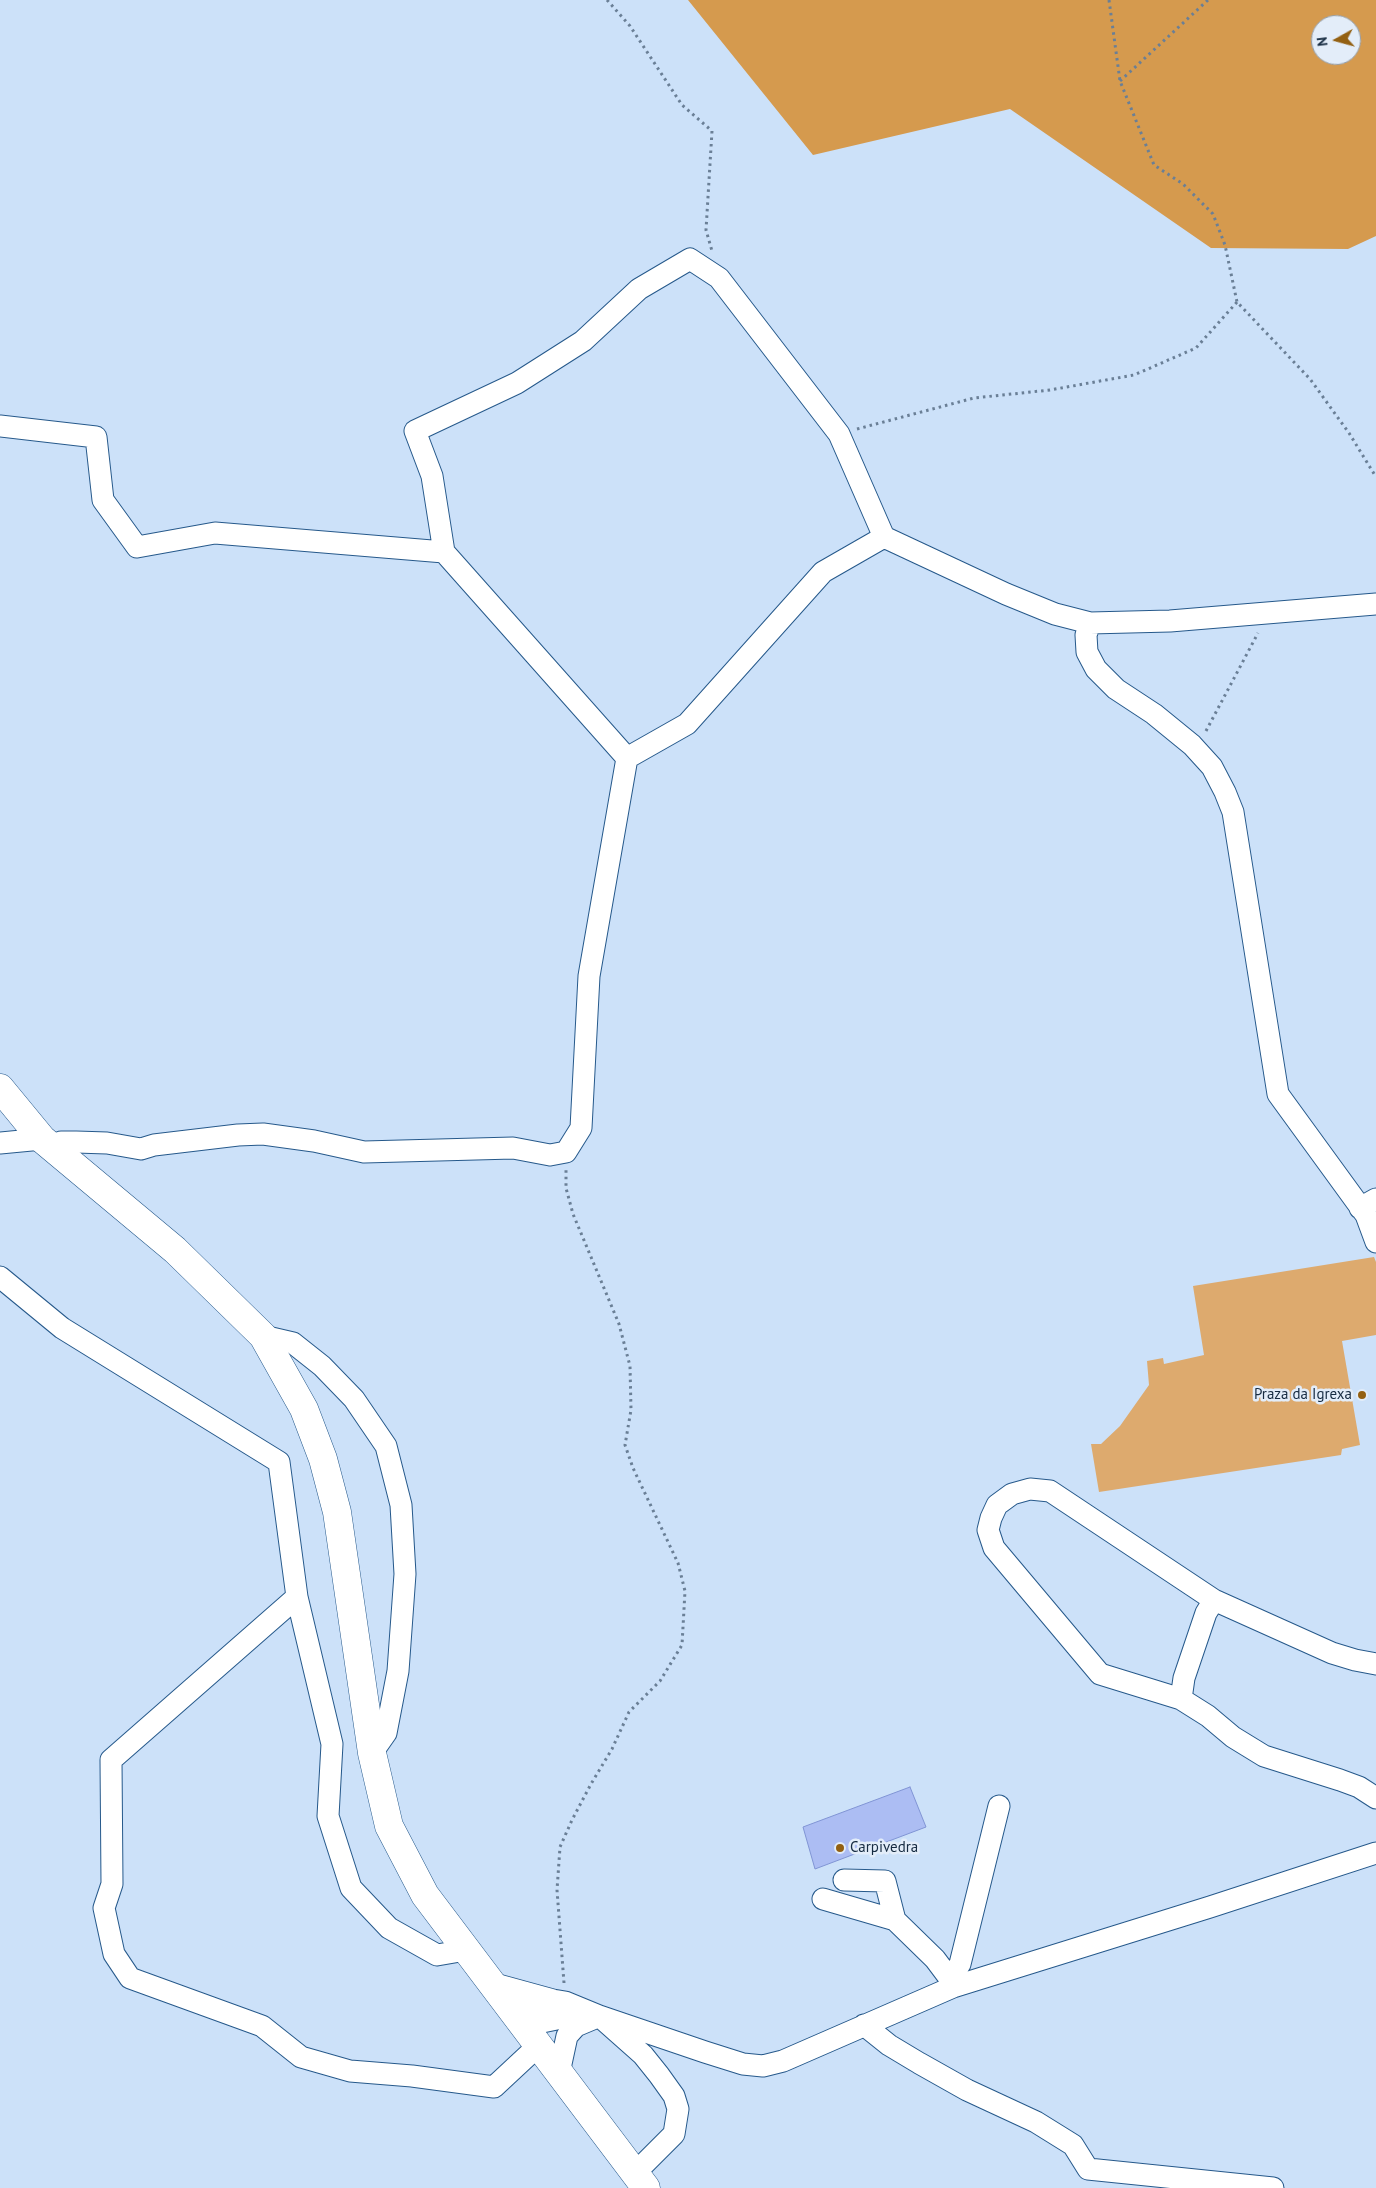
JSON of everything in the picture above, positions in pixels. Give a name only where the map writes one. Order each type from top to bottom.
[{"type":"highway","points":[[0,1088],[46,1143],[175,1250],[263,1336],[304,1410],[323,1459],[337,1512],[372,1753],[389,1826],[425,1895],[640,2180]]},
{"type":"street","points":[[628,758],[444,552],[432,476],[415,431],[517,383],[583,341],[639,289],[690,259],[719,278],[839,434],[884,537],[1006,594],[1055,614],[1090,623],[1170,621],[1376,604]]},
{"type":"street","points":[[0,426],[96,437],[103,500],[137,547],[215,533],[444,552]]},
{"type":"street","points":[[628,758],[687,724],[823,572],[884,537]]},
{"type":"street","points":[[1055,614],[1096,669],[1116,689],[1154,714],[1196,750],[1212,768],[1233,812],[1278,1094],[1368,1203],[1366,1215],[1376,1240]]},
{"type":"street","points":[[1090,623],[1086,635],[1087,652],[1096,669]]},
{"type":"street","points":[[0,1143],[76,1142],[141,1149],[154,1145],[238,1135],[263,1134],[314,1140],[364,1152],[513,1148],[550,1155],[566,1152],[581,1128],[590,976],[628,758]]},
{"type":"street","points":[[0,1277],[62,1328],[278,1462],[298,1597],[332,1744],[328,1816],[350,1888],[389,1928],[437,1955],[466,1950]]},
{"type":"street","points":[[263,1336],[292,1344],[322,1366],[354,1399],[386,1446],[401,1505],[405,1574],[397,1680],[386,1733],[372,1753]]},
{"type":"street","points":[[1376,1664],[1332,1653],[1214,1600],[1050,1490],[1030,1490],[1012,1494],[997,1505],[991,1518],[988,1530],[994,1548],[1100,1674],[1181,1699],[1208,1716],[1233,1737],[1264,1756],[1359,1787],[1376,1798]]},
{"type":"street","points":[[298,1597],[111,1760],[112,1884],[104,1908],[114,1954],[130,1978],[262,2026],[301,2057],[350,2071],[412,2076],[494,2087],[526,2030],[559,2001]]},
{"type":"street","points":[[1181,1699],[1184,1678],[1206,1613],[1214,1600]]},
{"type":"street","points":[[951,1983],[960,1964],[999,1806]]},
{"type":"street","points":[[491,1983],[559,2001],[742,2064],[763,2066],[783,2061],[951,1983],[1210,1907],[1376,1853]]},
{"type":"street","points":[[844,1880],[885,1881],[895,1920]]},
{"type":"street","points":[[823,1899],[895,1920],[935,1959],[951,1983]]},
{"type":"street","points":[[526,2030],[571,2016],[600,2016],[643,2055],[674,2096],[678,2109],[674,2134],[640,2180]]},
{"type":"street","points":[[559,2073],[567,2036],[576,2026],[600,2016]]},
{"type":"street","points":[[864,2025],[889,2045],[966,2090],[1036,2122],[1073,2145],[1088,2169],[1273,2188]]},
{"type":"path","points":[[607,0],[630,26],[682,105],[712,131],[706,230],[719,278]]},
{"type":"path","points":[[1109,0],[1120,81],[1154,165],[1183,184],[1213,214],[1225,245],[1237,302],[1310,379],[1349,433],[1376,477]]},
{"type":"path","points":[[1120,81],[1208,0]]},
{"type":"path","points":[[839,434],[974,398],[1050,390],[1134,375],[1196,348],[1237,302]]},
{"type":"path","points":[[1196,750],[1269,613]]},
{"type":"path","points":[[559,2001],[557,1890],[560,1847],[630,1712],[660,1682],[682,1646],[685,1591],[678,1563],[633,1468],[625,1445],[631,1410],[630,1366],[619,1324],[573,1214],[566,1188],[566,1152]]},
{"type":"shaded area","points":[[688,0],[1376,0],[1376,236],[1348,249],[1211,248],[1010,109],[813,155]]},
{"type":"shaded area","points":[[1374,1257],[1376,1262],[1376,1335],[1342,1341],[1360,1445],[1342,1449],[1341,1455],[1099,1492],[1091,1444],[1101,1444],[1120,1426],[1149,1385],[1147,1361],[1163,1358],[1164,1364],[1204,1355],[1193,1286]]},
{"type":"building","name":"Carpivedra","points":[[910,1787],[926,1827],[815,1869],[803,1827]]},
{"type":"place","name":"Praza da Igrexa","points":[[1362,1395]]},
{"type":"place","name":"Carpivedra","points":[[840,1848]]}]
